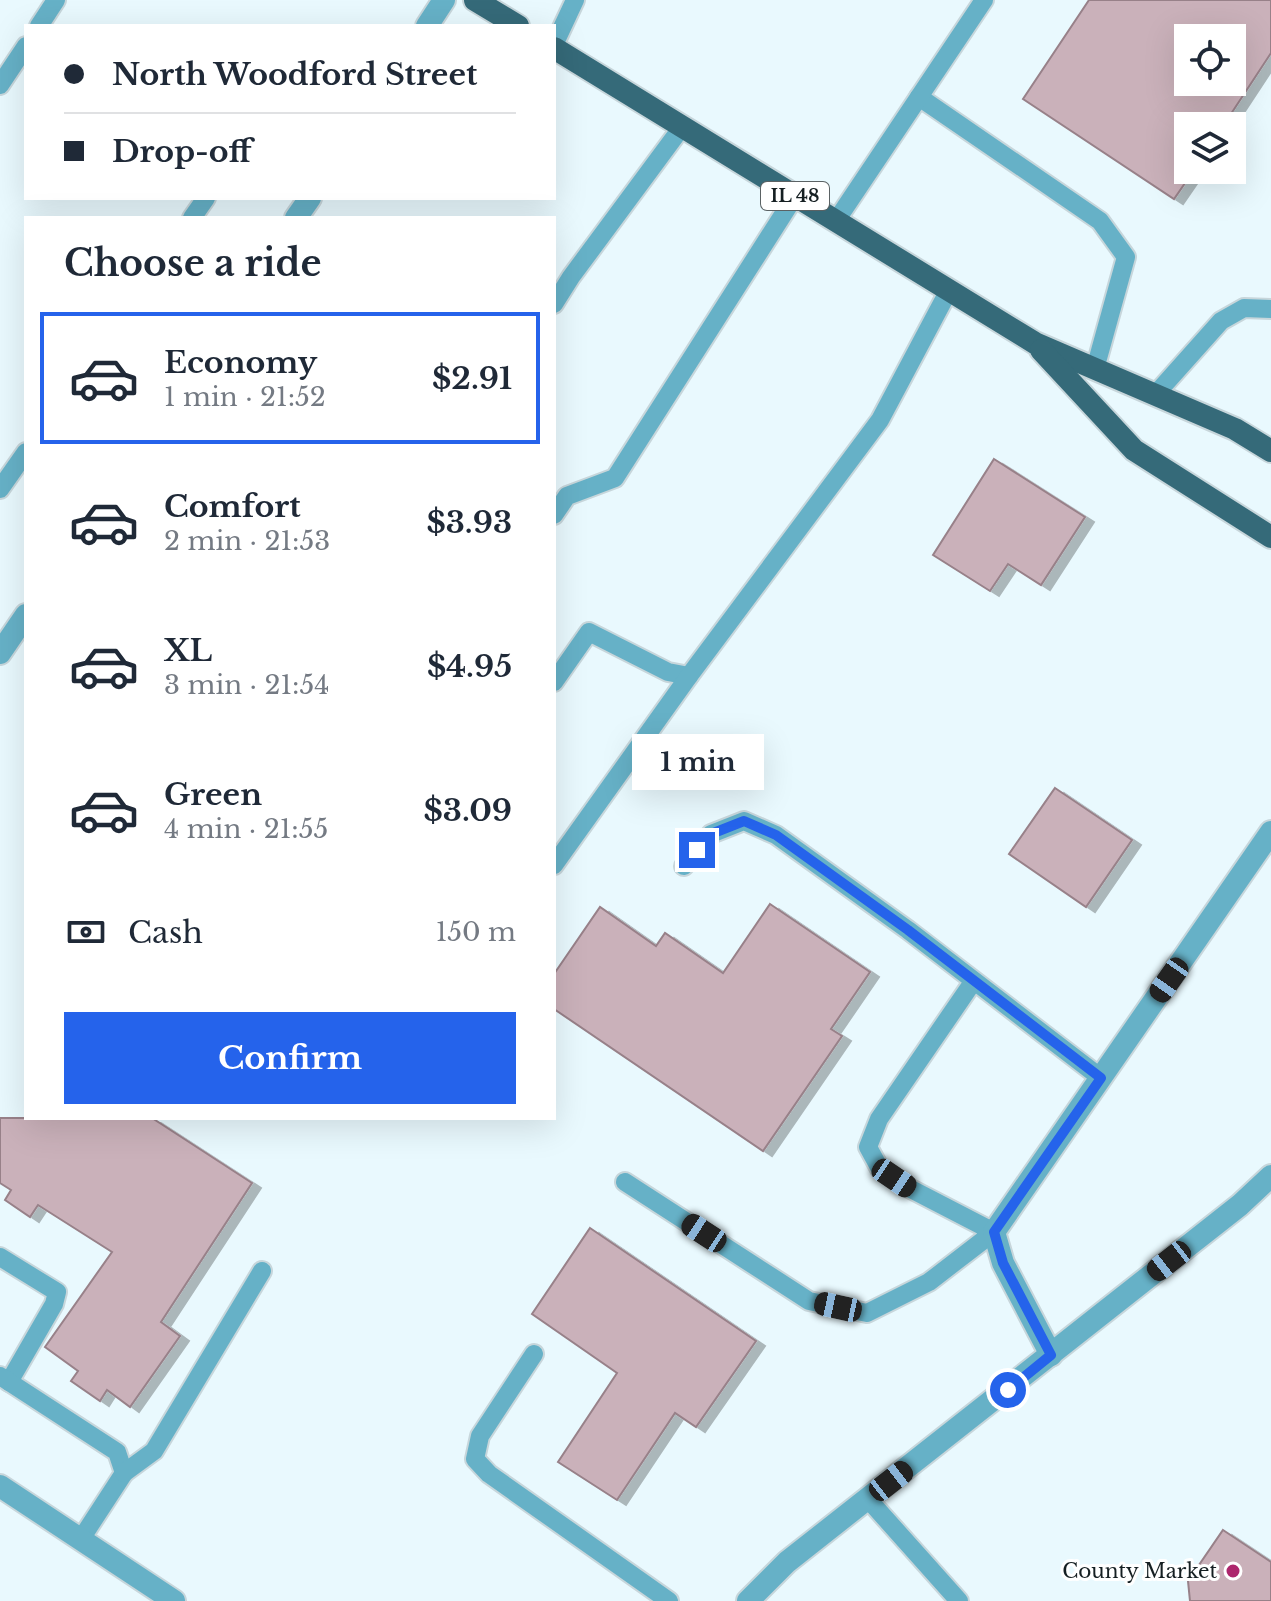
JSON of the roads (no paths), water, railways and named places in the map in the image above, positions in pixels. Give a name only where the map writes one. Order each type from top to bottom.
[{"type":"main road","points":[[475,0],[515,24]]},
{"type":"main road","name":"IL 48","points":[[556,48],[1035,343],[1235,429],[1271,451]]},
{"type":"main road","name":"IL 48","points":[[1035,343],[1134,450],[1271,537]]},
{"type":"street","points":[[428,24],[444,0]]},
{"type":"street","points":[[0,653],[24,618]]},
{"type":"street","points":[[1051,1355],[1003,1263],[994,1232],[1271,832]]},
{"type":"street","points":[[748,1601],[787,1562],[1240,1205],[1271,1176]]},
{"type":"street","points":[[0,1486],[174,1601]]},
{"type":"lane","points":[[40,24],[56,0]]},
{"type":"lane","points":[[556,43],[575,0]]},
{"type":"lane","points":[[836,221],[984,0]]},
{"type":"lane","points":[[0,85],[24,49]]},
{"type":"lane","points":[[919,97],[1100,221],[1126,257],[1095,369]]},
{"type":"lane","points":[[556,301],[682,127]]},
{"type":"lane","points":[[556,512],[567,496],[615,478],[795,196]]},
{"type":"lane","points":[[556,862],[689,676],[880,420],[949,290]]},
{"type":"lane","points":[[1155,395],[1221,321],[1244,308],[1271,309]]},
{"type":"lane","points":[[0,489],[24,455]]},
{"type":"lane","points":[[556,679],[589,632],[668,672],[689,676]]},
{"type":"lane","points":[[684,866],[711,834],[744,821],[776,835],[908,930],[1101,1078]]},
{"type":"lane","points":[[625,1182],[809,1301],[867,1313],[929,1282],[994,1232],[907,1187],[880,1169],[868,1147],[879,1119],[973,982]]},
{"type":"lane","points":[[0,1257],[57,1292],[54,1304],[4,1379],[117,1452],[124,1473]]},
{"type":"lane","points":[[81,1539],[124,1473],[154,1451],[262,1271]]},
{"type":"lane","points":[[534,1354],[480,1436],[475,1459],[489,1474],[669,1601]]},
{"type":"lane","points":[[868,1499],[959,1601]]},
{"type":"place","name":"County Market","points":[[1233,1571]]}]
